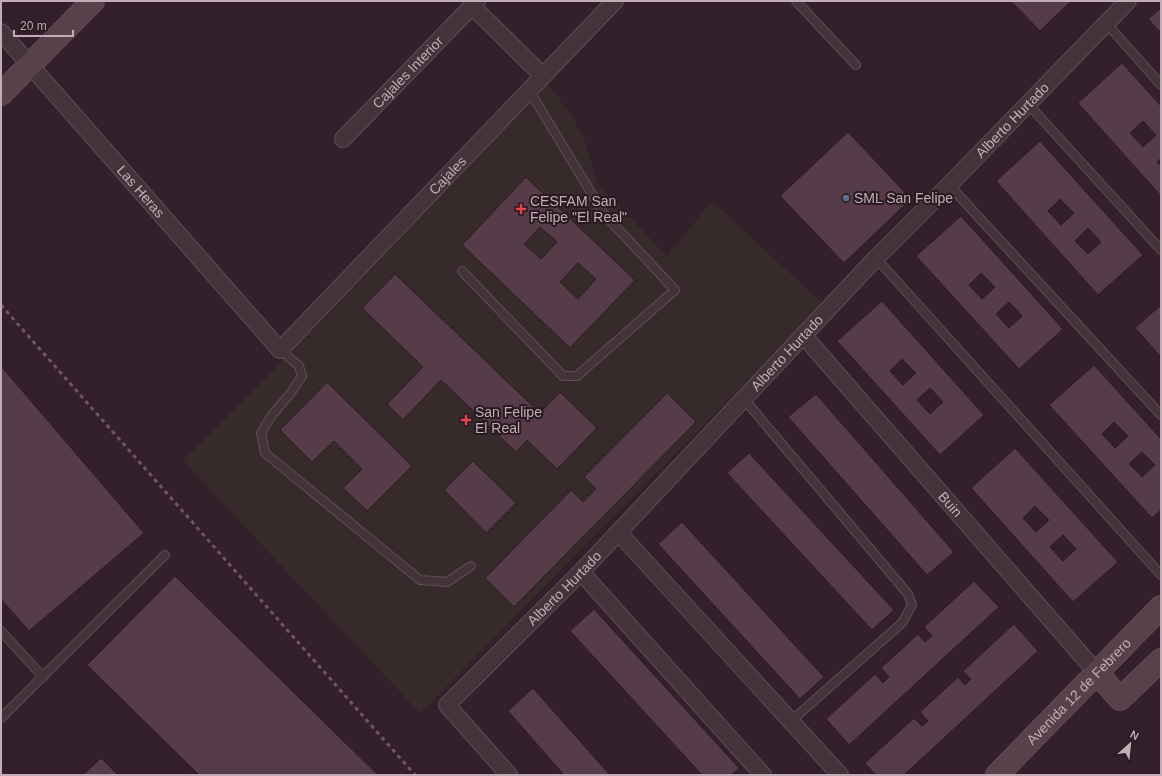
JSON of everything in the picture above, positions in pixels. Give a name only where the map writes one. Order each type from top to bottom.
[{"type":"street","points":[[1,94],[93,1]]},
{"type":"street","name":"Cajales","points":[[280,350],[615,1]]},
{"type":"street","name":"Alberto Hurtado","points":[[509,775],[447,705],[581,572],[876,258],[1128,1]]},
{"type":"street","name":"Cajales Interior","points":[[343,139],[474,4],[543,76]]},
{"type":"street","name":"Las Heras","points":[[1,32],[280,350]]},
{"type":"street","name":"Buin","points":[[804,336],[1096,672]]},
{"type":"street","points":[[619,532],[840,775]]},
{"type":"street","points":[[581,572],[758,773]]},
{"type":"street","name":"Avenida 12 de Febrero","points":[[997,775],[1161,607]]},
{"type":"street","points":[[1096,672],[1120,699],[1161,660]]},
{"type":"lane","points":[[796,1],[856,65]]},
{"type":"lane","points":[[1106,23],[1161,85]]},
{"type":"lane","points":[[462,271],[563,376],[577,376],[674,290],[604,214],[529,90]]},
{"type":"lane","points":[[1028,104],[1161,250]]},
{"type":"lane","points":[[949,185],[1161,415]]},
{"type":"lane","points":[[876,258],[1161,575]]},
{"type":"lane","points":[[280,350],[299,366],[302,376],[290,394],[272,415],[261,434],[265,453],[420,580],[447,582],[471,566]]},
{"type":"lane","points":[[744,399],[908,594],[912,605],[902,623],[791,721]]},
{"type":"lane","points":[[1,718],[164,555]]},
{"type":"lane","points":[[1,631],[43,677]]},
{"type":"shaded area","name":"San Felipe El Real","points":[[548,84],[570,113],[586,144],[597,183],[667,256],[712,201],[823,304],[420,713],[183,461],[288,356]]},
{"type":"building","points":[[1011,1],[1071,1],[1040,31]]},
{"type":"building","points":[[1161,8],[1161,33],[1148,19]]},
{"type":"building","points":[[1122,63],[1161,106],[1161,158],[1157,162],[1161,166],[1161,196],[1078,103]],"holes":[[[1143,121],[1156,135],[1143,147],[1130,133]]]},
{"type":"building","name":"SML San Felipe","points":[[848,132],[911,199],[844,263],[780,196]]},
{"type":"building","points":[[1040,141],[1143,255],[1098,295],[996,181]],"holes":[[[1060,199],[1074,213],[1061,225],[1048,211]],[[1088,228],[1101,242],[1088,254],[1075,241]]]},
{"type":"building","points":[[526,177],[635,280],[570,348],[462,245]],"holes":[[[540,227],[557,242],[541,259],[524,244]],[[578,263],[596,279],[578,299],[560,282]]]},
{"type":"building","points":[[961,216],[1063,329],[1019,369],[916,256]],"holes":[[[981,273],[995,287],[982,299],[969,285]],[[1009,302],[1022,316],[1009,328],[996,314]]]},
{"type":"building","points":[[395,274],[540,413],[560,392],[597,428],[557,469],[527,440],[516,452],[441,380],[403,420],[387,404],[423,367],[362,308]]},
{"type":"building","points":[[882,301],[984,415],[940,455],[837,341]],"holes":[[[902,359],[916,373],[903,385],[890,371]],[[930,388],[943,402],[930,414],[917,400]]]},
{"type":"building","points":[[1161,305],[1161,357],[1135,328]]},
{"type":"building","points":[[1094,365],[1161,439],[1161,510],[1152,518],[1049,405]],"holes":[[[1114,422],[1128,436],[1115,448],[1102,434]],[[1142,452],[1155,465],[1142,477],[1129,464]]]},
{"type":"building","points":[[1,366],[144,533],[29,631],[1,599]]},
{"type":"building","points":[[327,382],[412,466],[367,511],[343,488],[362,469],[334,441],[312,462],[280,430]]},
{"type":"building","points":[[667,393],[696,422],[514,607],[485,578],[571,490],[583,502],[596,489],[584,477]]},
{"type":"building","points":[[816,394],[954,552],[927,575],[788,417]]},
{"type":"building","points":[[1015,448],[1118,562],[1073,602],[971,488]],"holes":[[[1035,506],[1049,520],[1036,532],[1023,518]],[[1063,535],[1076,549],[1063,561],[1050,547]]]},
{"type":"building","points":[[749,453],[894,610],[872,630],[727,473]]},
{"type":"building","points":[[473,461],[516,503],[486,533],[444,490]]},
{"type":"building","points":[[682,522],[824,677],[800,699],[658,544]]},
{"type":"building","points":[[175,576],[378,775],[197,775],[198,774],[87,665]]},
{"type":"building","points":[[974,581],[999,607],[849,745],[826,719],[875,674],[883,683],[889,677],[881,668],[918,634],[925,642],[932,636],[924,627]]},
{"type":"building","points":[[594,609],[739,768],[731,775],[702,775],[570,631]]},
{"type":"building","points":[[1014,624],[1038,651],[904,775],[876,775],[865,763],[914,718],[922,726],[928,721],[920,712],[958,677],[965,685],[971,679],[963,671]]},
{"type":"building","points":[[533,688],[610,775],[564,775],[508,711]]},
{"type":"building","points":[[101,758],[118,775],[83,775]]},
{"type":"railway","points":[[1,305],[415,775]]},
{"type":"place","name":"SML San Felipe","points":[[846,198]]},
{"type":"place","name":"CESFAM San Felipe \"El Real\"","points":[[521,209]]},
{"type":"place","name":"San Felipe El Real","points":[[466,420]]}]
